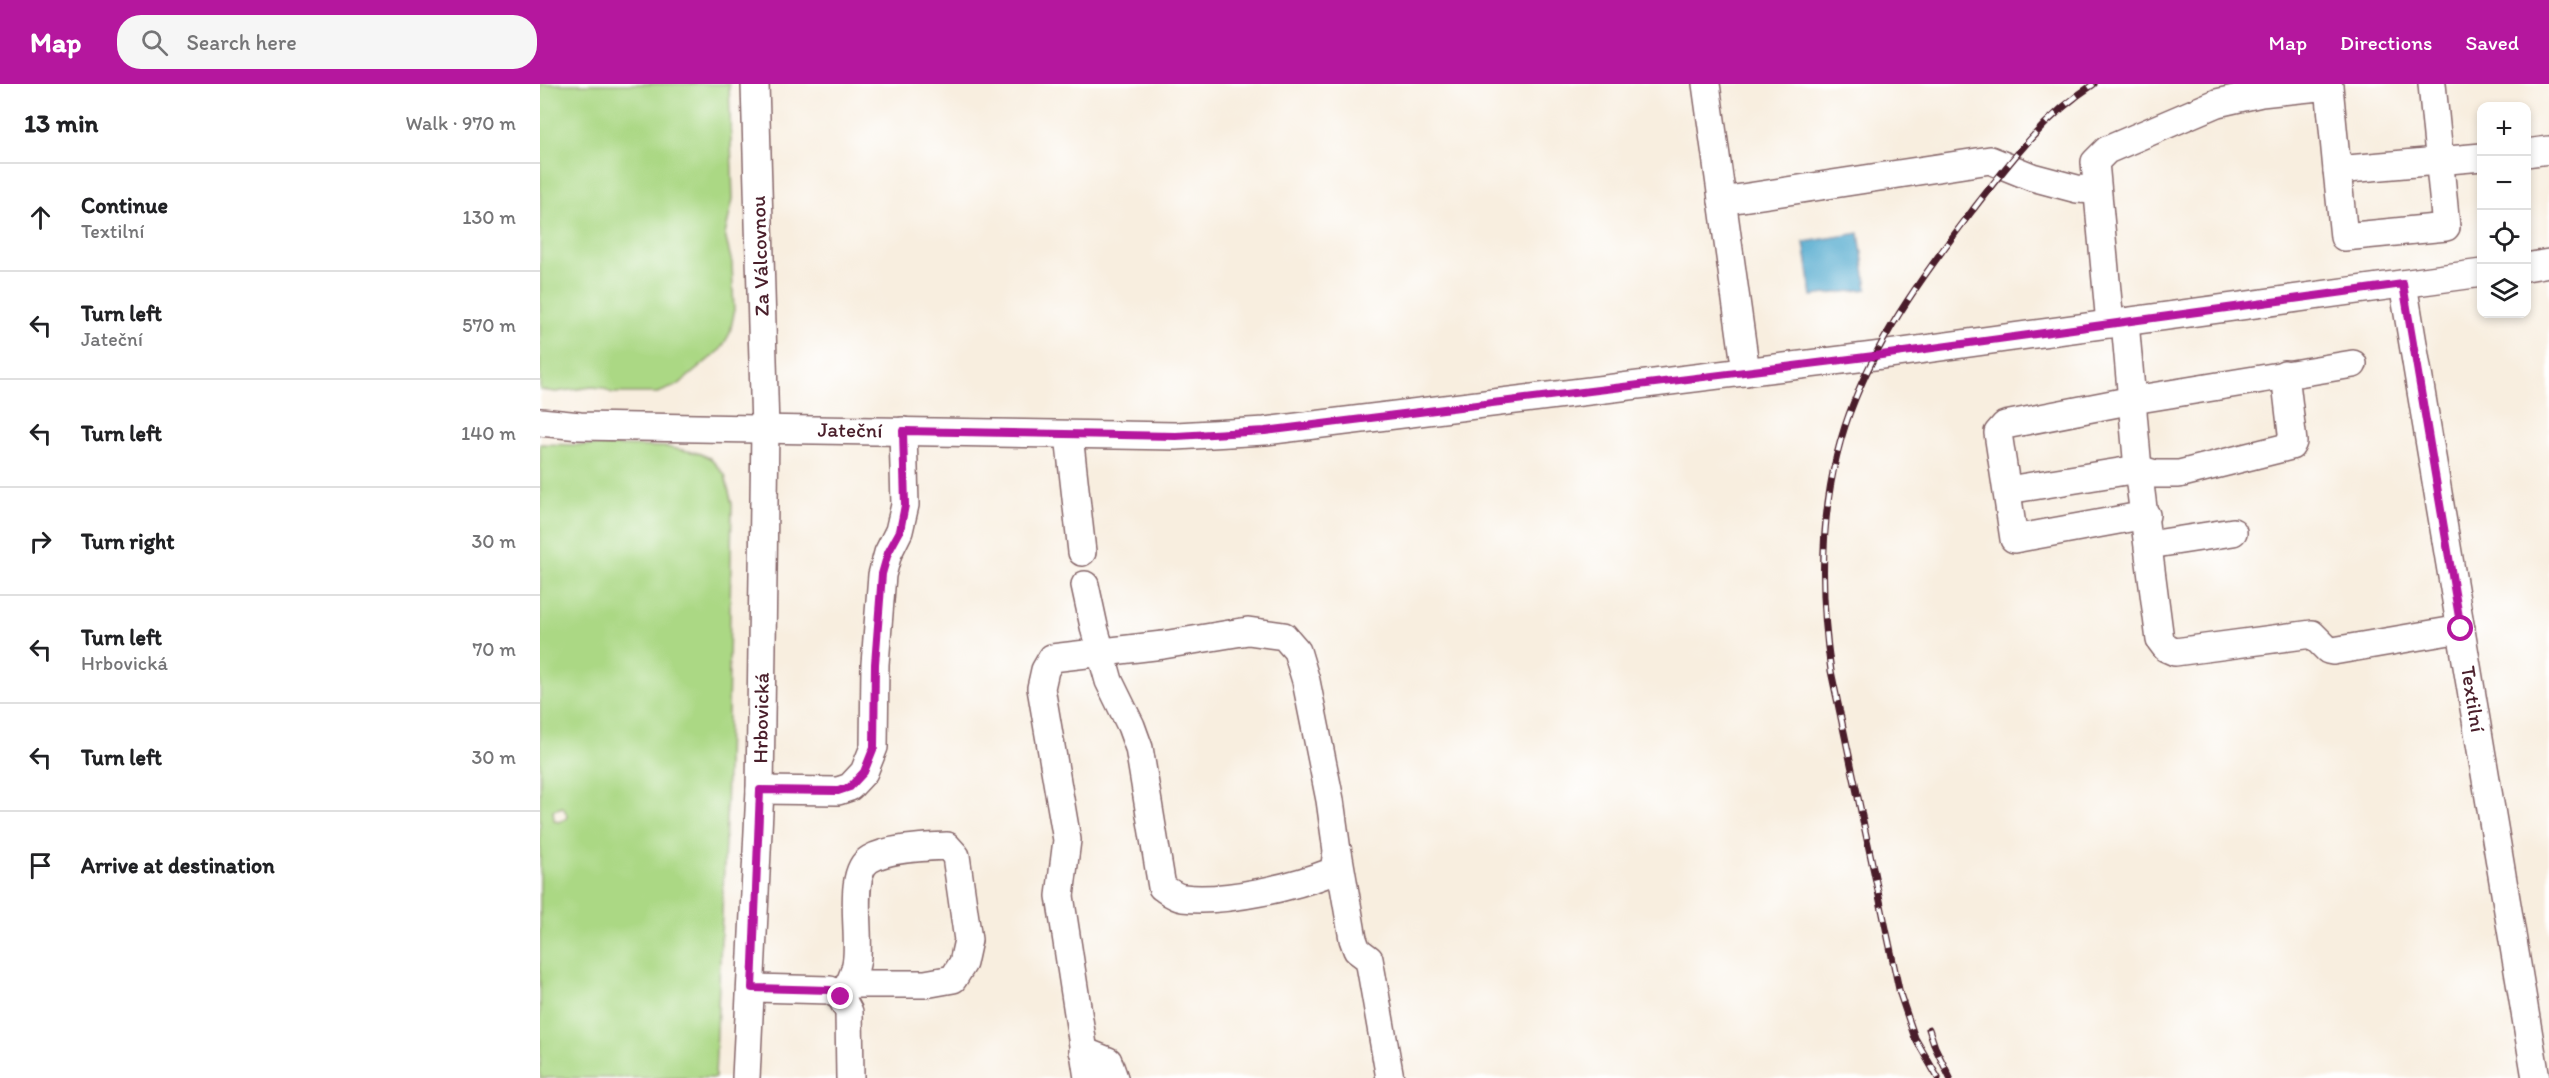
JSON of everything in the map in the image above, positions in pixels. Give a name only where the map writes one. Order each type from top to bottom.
[{"type":"street","name":"Za Válcovnou","points":[[755,84],[765,429]]},
{"type":"street","points":[[1706,84],[1746,372]]},
{"type":"street","points":[[2432,84],[2446,227],[2344,237],[2329,86],[2261,93],[2217,103],[2176,119],[2107,150],[2095,162],[2096,190],[2133,400],[2138,468],[2146,515],[2160,640],[2166,648],[2175,652],[2312,634],[2328,650],[2333,651],[2461,629]]},
{"type":"street","points":[[2531,152],[2549,150]]},
{"type":"street","points":[[2337,170],[2477,157]]},
{"type":"street","points":[[1722,201],[1990,160],[2032,177],[2077,189],[2096,190]]},
{"type":"street","points":[[2531,266],[2549,264]]},
{"type":"street","name":"Jateční","points":[[540,422],[580,426],[1069,435],[1176,436],[1265,431],[1746,372],[2477,274]]},
{"type":"street","name":"Textilní","points":[[2403,284],[2536,1078]]},
{"type":"street","points":[[2146,515],[2014,539],[1998,433],[2005,425],[2133,400],[2353,364]]},
{"type":"street","points":[[2008,490],[2138,468],[2155,474],[2179,474],[2291,446],[2293,442],[2285,374]]},
{"type":"street","name":"Hrbovická","points":[[746,1078],[760,790],[765,429]]},
{"type":"street","points":[[760,790],[838,791],[850,787],[864,772],[871,756],[874,747],[875,664],[882,574],[888,553],[900,531],[905,505],[903,431]]},
{"type":"street","points":[[1069,435],[1082,552]]},
{"type":"street","points":[[2149,544],[2233,532]]},
{"type":"street","points":[[1085,585],[1109,681],[1139,748],[1162,887],[1180,897],[1212,899],[1301,884],[1334,871],[1337,851]]},
{"type":"street","points":[[1088,1078],[1060,896],[1067,840],[1041,688],[1045,670],[1052,658],[1248,631],[1284,636],[1297,651],[1306,681],[1330,800],[1353,939],[1357,950],[1369,959],[1390,1078]]},
{"type":"street","points":[[752,988],[845,991],[925,984],[953,979],[963,963],[968,940],[956,856],[947,846],[877,856],[869,859],[858,874],[856,890],[859,939],[856,965],[845,991],[849,1012],[850,1078]]},
{"type":"street","points":[[1083,1051],[1107,1061],[1114,1078]]},
{"type":"green space","points":[[540,84],[729,84],[733,199],[725,235],[732,263],[734,313],[730,333],[721,349],[678,385],[658,393],[612,393],[603,388],[592,387],[556,392],[540,390]]},
{"type":"green space","points":[[540,444],[666,447],[698,453],[710,458],[725,475],[732,504],[726,819],[715,1078],[540,1078]],"holes":[[[563,807],[567,815],[566,819],[558,822],[554,820],[553,810]]]},
{"type":"water","points":[[1859,233],[1867,289],[1812,296],[1804,242]]},
{"type":"railway","points":[[1938,1078],[1915,1038],[1900,994],[1831,671],[1824,602],[1825,533],[1829,499],[1843,431],[1855,399],[1878,349],[1907,301],[1955,233],[2013,159],[2059,111],[2094,84]]},
{"type":"railway","points":[[1929,1029],[1950,1078]]},
{"type":"route","points":[[841,997],[830,990],[752,988],[760,790],[838,791],[850,787],[864,772],[874,747],[875,664],[882,574],[888,553],[900,531],[905,505],[903,431],[1176,436],[1265,431],[1874,356],[2403,284],[2461,629]]}]
